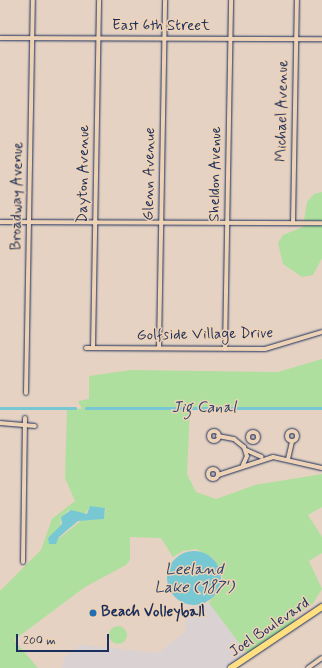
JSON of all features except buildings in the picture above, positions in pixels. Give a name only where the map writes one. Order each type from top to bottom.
[{"type":"main road","name":"Joel Boulevard","points":[[231,668],[322,607]]},
{"type":"street","name":"Broadway Avenue","points":[[26,393],[33,0]]},
{"type":"street","name":"Dayton Avenue","points":[[93,348],[99,0]]},
{"type":"street","name":"Glenn Avenue","points":[[159,348],[165,0]]},
{"type":"street","name":"Sheldon Avenue","points":[[225,349],[230,39],[232,0]]},
{"type":"street","name":"Michael Avenue","points":[[293,223],[297,0]]},
{"type":"street","name":"East 6th Street","points":[[0,38],[322,39]]},
{"type":"street","points":[[0,222],[322,223]]},
{"type":"street","name":"Golfside Village Drive","points":[[86,348],[270,348],[322,332]]},
{"type":"street","points":[[23,562],[25,420]]},
{"type":"street","points":[[0,423],[25,420],[35,426]]},
{"type":"street","points":[[218,436],[234,439],[245,448],[264,458]]},
{"type":"street","points":[[241,466],[247,459],[245,448],[249,440]]},
{"type":"street","points":[[288,459],[292,441]]},
{"type":"street","points":[[218,474],[264,458],[288,459],[322,468]]},
{"type":"street","points":[[308,668],[322,658]]},
{"type":"shaded area","points":[[209,603],[248,655],[228,668],[62,668],[64,658],[80,645],[158,653],[185,632],[187,606],[201,607]]},
{"type":"green space","points":[[322,192],[322,258],[313,275],[302,277],[283,264],[278,243],[283,235],[303,227],[307,202],[314,194]]},
{"type":"green space","points":[[322,359],[322,410],[190,407],[187,474],[196,492],[216,499],[255,485],[322,474],[322,507],[308,515],[322,537],[322,553],[309,561],[322,589],[312,605],[294,616],[295,623],[248,655],[209,603],[223,579],[214,559],[196,549],[183,551],[173,557],[161,538],[130,537],[130,560],[126,565],[85,587],[14,640],[38,668],[0,668],[0,591],[41,550],[52,519],[75,501],[65,478],[67,408],[82,409],[78,401],[89,399],[89,376],[131,370],[278,372]],"holes":[[[89,508],[106,509],[104,519],[82,520],[58,539],[48,538],[60,528],[61,517],[69,510],[84,515]]]},
{"type":"green space","points":[[114,626],[122,626],[127,631],[125,642],[122,644],[114,644],[109,639],[109,631]]},
{"type":"water","points":[[90,506],[105,508],[104,519],[78,521],[59,537],[56,544],[49,544],[48,538],[62,524],[61,517],[71,510],[87,514]]},
{"type":"water","name":"Leeland Lake (187')","points":[[189,551],[199,551],[209,555],[217,563],[221,573],[221,583],[217,593],[209,601],[199,605],[189,605],[179,601],[171,593],[167,583],[167,573],[171,563],[179,555]]},
{"type":"waterway","name":"Jig Canal","points":[[0,408],[75,408]]},
{"type":"waterway","name":"Jig Canal","points":[[86,408],[322,408]]},
{"type":"place","name":"Beach Volleyball","points":[[93,613]]}]
